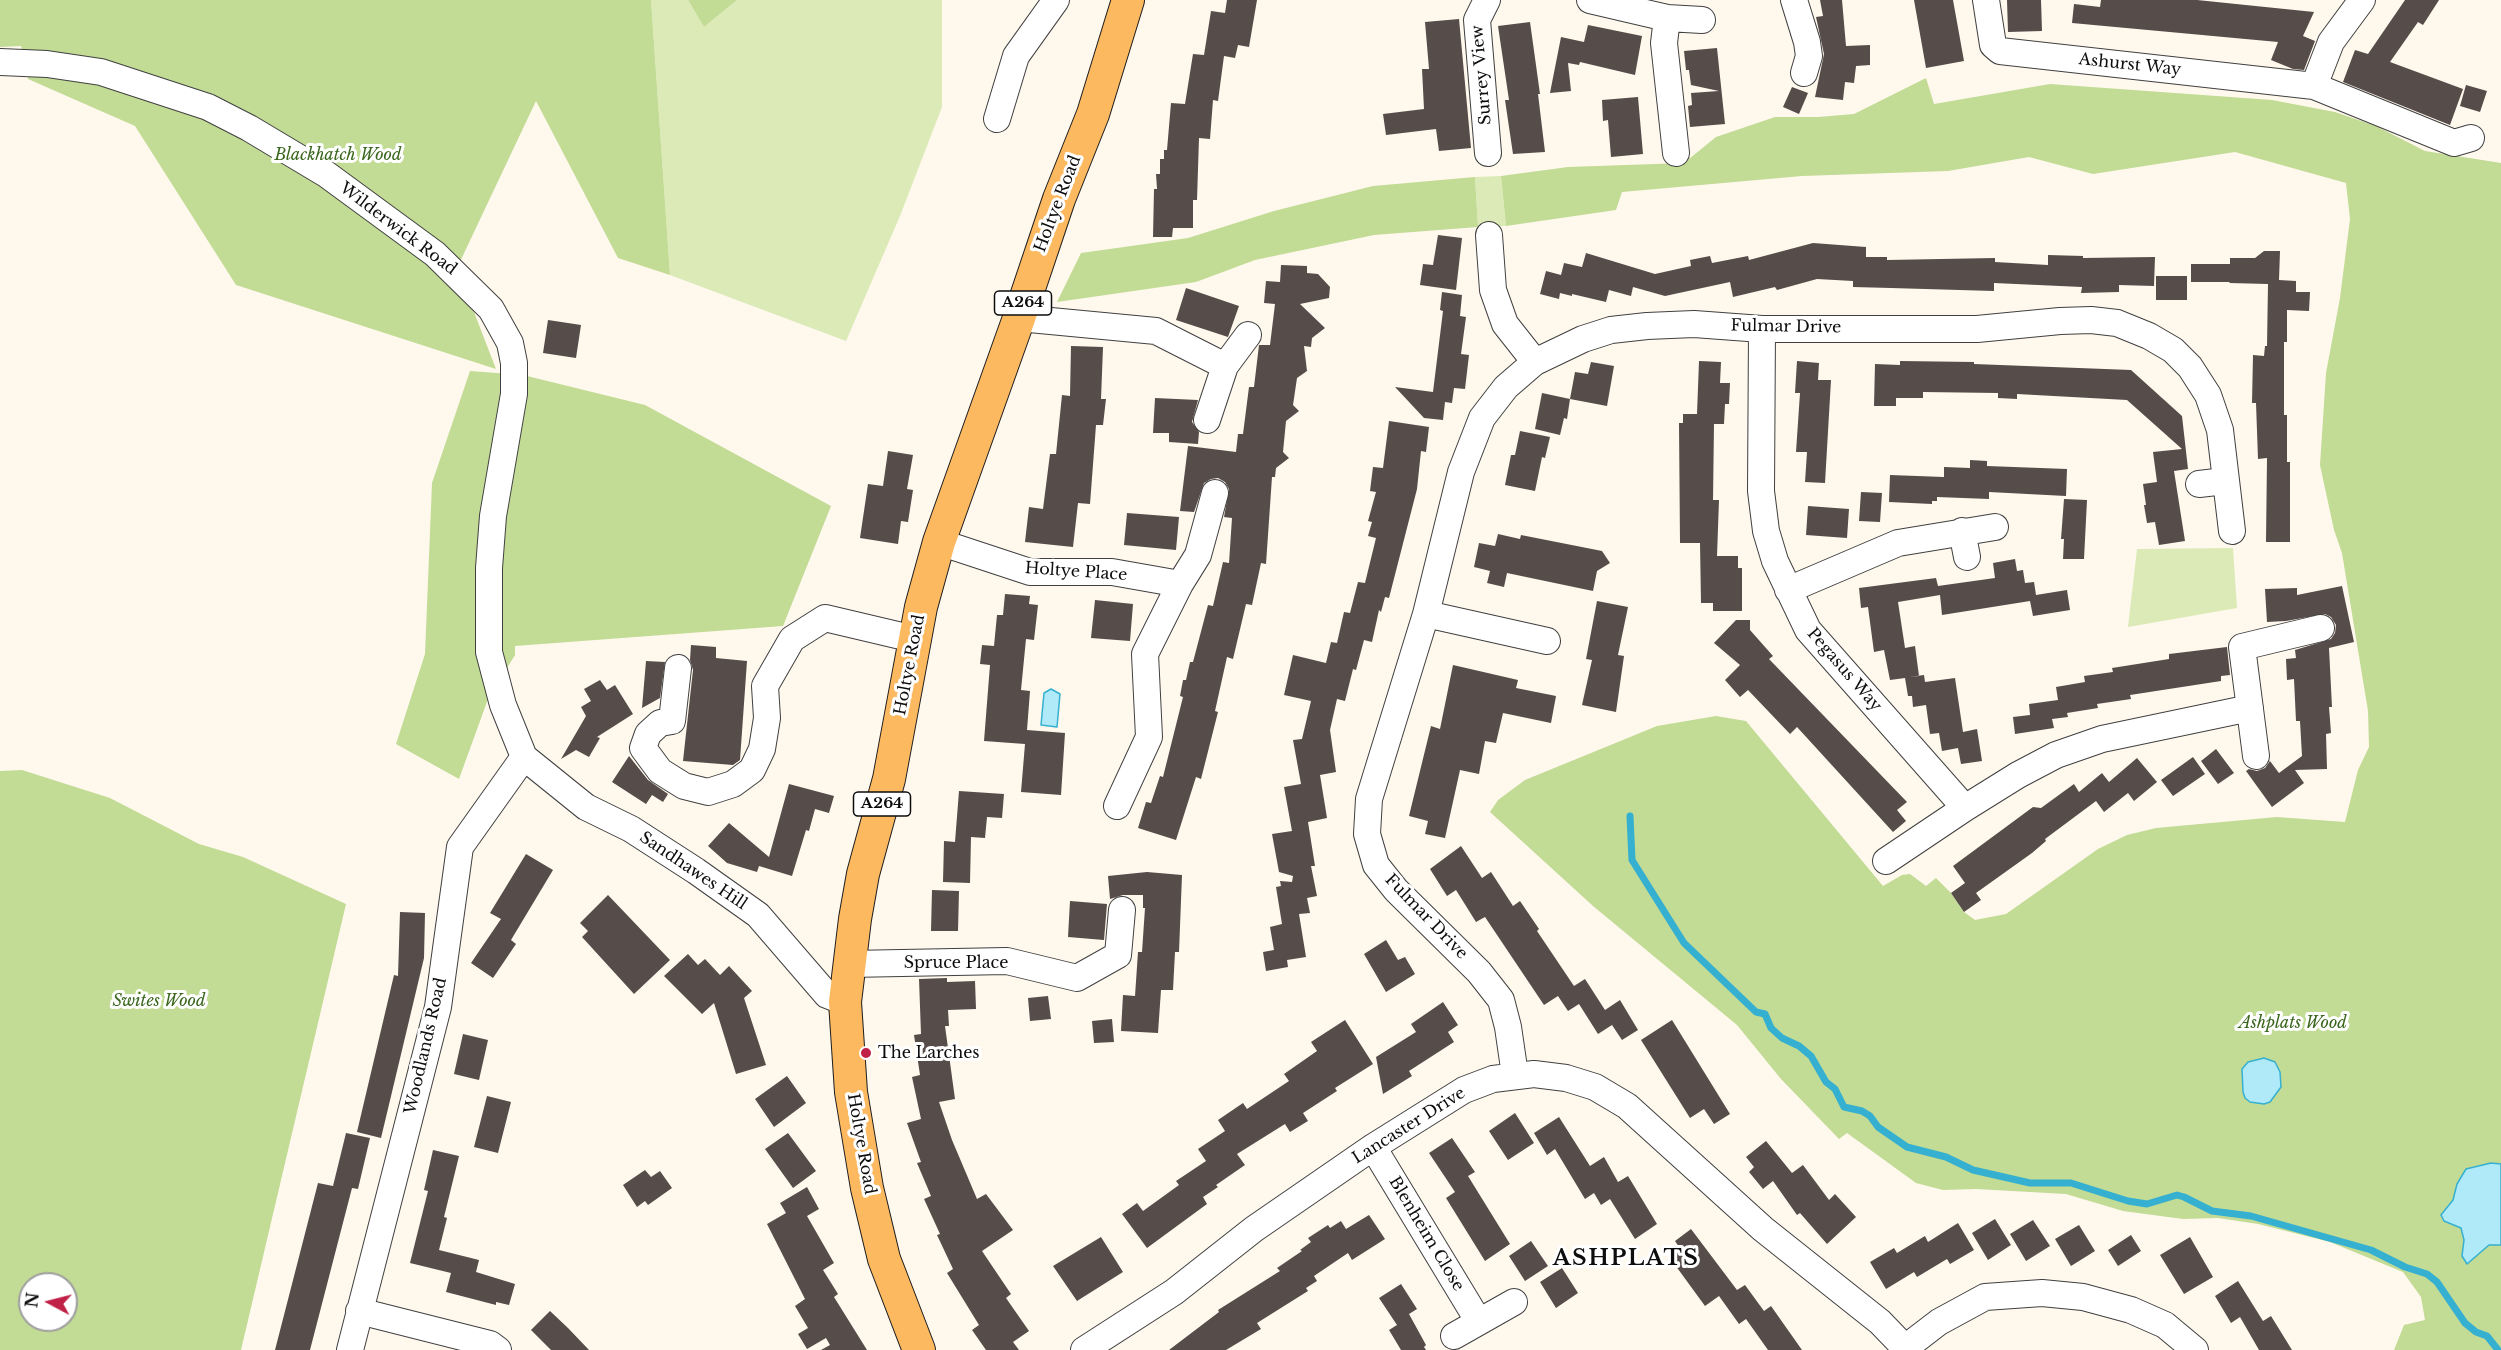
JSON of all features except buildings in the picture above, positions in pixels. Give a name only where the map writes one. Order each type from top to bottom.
[{"type":"main road","name":"Holtye Road","points":[[919,1350],[884,1259],[867,1188],[851,1092],[845,1002],[849,964],[863,874],[889,779],[914,639],[939,542],[1059,199],[1093,114],[1128,0]]},
{"type":"street","points":[[997,119],[1016,56],[1056,0]]},
{"type":"street","name":"Surrey View","points":[[1487,0],[1477,20],[1477,28],[1488,153]]},
{"type":"street","points":[[1590,0],[1667,18],[1702,21]]},
{"type":"street","points":[[1794,0],[1807,42],[1809,57],[1804,73]]},
{"type":"street","name":"Ashurst Way","points":[[1986,0],[1993,45],[2000,51],[2314,86],[2454,143],[2471,138]]},
{"type":"street","points":[[2314,86],[2331,42],[2362,0]]},
{"type":"street","points":[[1667,18],[1664,43],[1676,153]]},
{"type":"street","name":"Wilderwick Road","points":[[0,62],[47,64],[101,72],[208,107],[249,128],[326,174],[435,254],[491,309],[510,343],[514,363],[514,394],[493,516],[489,568],[489,652],[503,705],[524,757]]},
{"type":"street","points":[[1489,235],[1493,290],[1505,324],[1535,362]]},
{"type":"street","points":[[1019,318],[1156,331],[1225,366]]},
{"type":"street","name":"Fulmar Drive","points":[[1515,1075],[1508,1027],[1501,1000],[1479,972],[1396,890],[1377,865],[1367,834],[1369,799],[1426,614],[1461,472],[1482,418],[1506,387],[1535,362],[1582,339],[1611,330],[1647,326],[1694,324],[1762,329],[1977,329],[2091,320],[2117,323],[2165,345],[2190,367],[2208,395],[2220,430],[2224,481],[2232,531]]},
{"type":"street","name":"Pegasus Way","points":[[1762,329],[1761,491],[1766,531],[1775,561],[1808,630],[1965,808]]},
{"type":"street","points":[[1208,420],[1225,366],[1248,335]]},
{"type":"street","points":[[2199,484],[2224,481]]},
{"type":"street","points":[[1117,807],[1149,737],[1144,654],[1180,584],[1198,555],[1215,493]]},
{"type":"street","points":[[1788,590],[1898,543],[1995,526]]},
{"type":"street","points":[[1962,531],[1967,557]]},
{"type":"street","name":"Holtye Place","points":[[939,542],[1030,572],[1112,572],[1180,584]]},
{"type":"street","points":[[1426,614],[1547,641]]},
{"type":"street","points":[[678,668],[672,721],[660,723],[648,734],[643,748],[660,771],[684,786],[708,792],[733,783],[752,770],[762,749],[767,717],[765,686],[792,639],[825,618],[914,639]]},
{"type":"street","points":[[2256,756],[2242,647],[2320,628]]},
{"type":"street","points":[[1886,861],[1965,808],[2018,775],[2056,755],[2102,738],[2250,708]]},
{"type":"street","name":"Sandhawes Hill","points":[[524,757],[586,807],[631,829],[758,915],[827,995],[845,1002]]},
{"type":"street","name":"Woodlands Road","points":[[350,1350],[438,1006],[459,847],[524,757]]},
{"type":"street","name":"Spruce Place","points":[[849,964],[1007,961],[1077,978],[1118,955],[1122,910]]},
{"type":"street","name":"Lancaster Drive","points":[[1084,1350],[1174,1292],[1254,1229],[1373,1147],[1464,1090],[1493,1079],[1534,1074],[1566,1078],[1595,1087],[1627,1106],[1763,1229],[1880,1322],[1906,1349]]},
{"type":"street","name":"Blenheim Close","points":[[1373,1147],[1479,1322]]},
{"type":"street","points":[[1906,1349],[1939,1322],[1985,1297],[2042,1293],[2083,1297],[2131,1310],[2164,1324],[2195,1350]]},
{"type":"street","points":[[1454,1336],[1514,1302]]},
{"type":"street","points":[[359,1311],[490,1344],[498,1350]]},
{"type":"green space","name":"Blackhatch Wood","points":[[0,0],[651,0],[670,275],[618,258],[536,101],[457,268],[496,369],[236,285],[135,126],[28,79],[21,46],[0,47]]},
{"type":"green space","points":[[651,0],[688,0],[704,27],[737,0],[942,0],[942,107],[900,216],[846,341],[670,275]]},
{"type":"green space","points":[[688,0],[737,0],[704,27]]},
{"type":"green space","name":"Ashplats Wood","points":[[1926,78],[1934,104],[2050,84],[2272,100],[2335,112],[2376,126],[2425,151],[2501,163],[2501,1350],[2394,1350],[2404,1325],[2425,1320],[2421,1297],[2403,1272],[2330,1242],[2258,1224],[2218,1218],[2183,1219],[2123,1211],[2066,1194],[1976,1189],[1943,1190],[1916,1183],[1847,1133],[1839,1139],[1781,1079],[1737,1025],[1593,906],[1490,812],[1498,800],[1525,780],[1657,726],[1716,716],[1746,721],[1883,886],[1902,875],[1910,874],[1926,886],[1936,878],[1951,893],[1964,912],[1975,920],[2006,914],[2098,849],[2127,835],[2156,828],[2277,817],[2345,822],[2358,770],[2369,747],[2368,711],[2342,553],[2334,530],[2320,465],[2326,373],[2340,298],[2350,219],[2346,183],[2235,152],[2093,174],[2029,157],[1948,171],[1802,176],[1622,192],[1616,210],[1506,226],[1501,176],[1568,167],[1684,163],[1716,137],[1775,117],[1854,114]]},
{"type":"green space","points":[[1501,176],[1506,226],[1478,227],[1475,177]]},
{"type":"green space","points":[[1475,177],[1478,227],[1374,235],[1255,260],[1196,282],[1057,302],[1081,253],[1188,238],[1274,211],[1373,186]]},
{"type":"green space","points":[[470,371],[523,375],[645,405],[831,506],[783,626],[515,646],[515,655],[488,699],[459,779],[396,744],[425,654],[432,483]]},
{"type":"green space","points":[[2233,548],[2237,608],[2128,627],[2137,549]]},
{"type":"green space","name":"Swites Wood","points":[[22,770],[110,798],[199,844],[243,857],[346,904],[241,1350],[0,1350],[0,771]]},
{"type":"water","points":[[1051,689],[1060,694],[1057,727],[1041,725],[1044,693]]},
{"type":"water","points":[[2264,1058],[2275,1062],[2280,1072],[2281,1087],[2270,1102],[2264,1104],[2250,1102],[2245,1098],[2243,1092],[2242,1069],[2248,1062]]},
{"type":"water","points":[[2491,1163],[2501,1164],[2501,1245],[2489,1245],[2467,1264],[2462,1256],[2464,1240],[2461,1228],[2444,1221],[2441,1215],[2453,1200],[2457,1184],[2466,1169]]},
{"type":"waterway","points":[[1630,816],[1632,860],[1684,943],[1756,1012],[1765,1014],[1771,1028],[1782,1038],[1799,1046],[1811,1056],[1826,1082],[1835,1089],[1844,1107],[1862,1111],[1870,1116],[1878,1127],[1907,1147],[1946,1157],[1973,1170],[2030,1183],[2071,1183],[2128,1201],[2147,1204],[2177,1195],[2212,1211],[2251,1216],[2371,1250],[2405,1267],[2427,1274],[2437,1282],[2465,1323],[2476,1332],[2487,1336],[2498,1350]]},
{"type":"place","name":"The Larches","points":[[866,1053]]},
{"type":"district","name":"ASHPLATS","points":[[1626,1259]]}]
